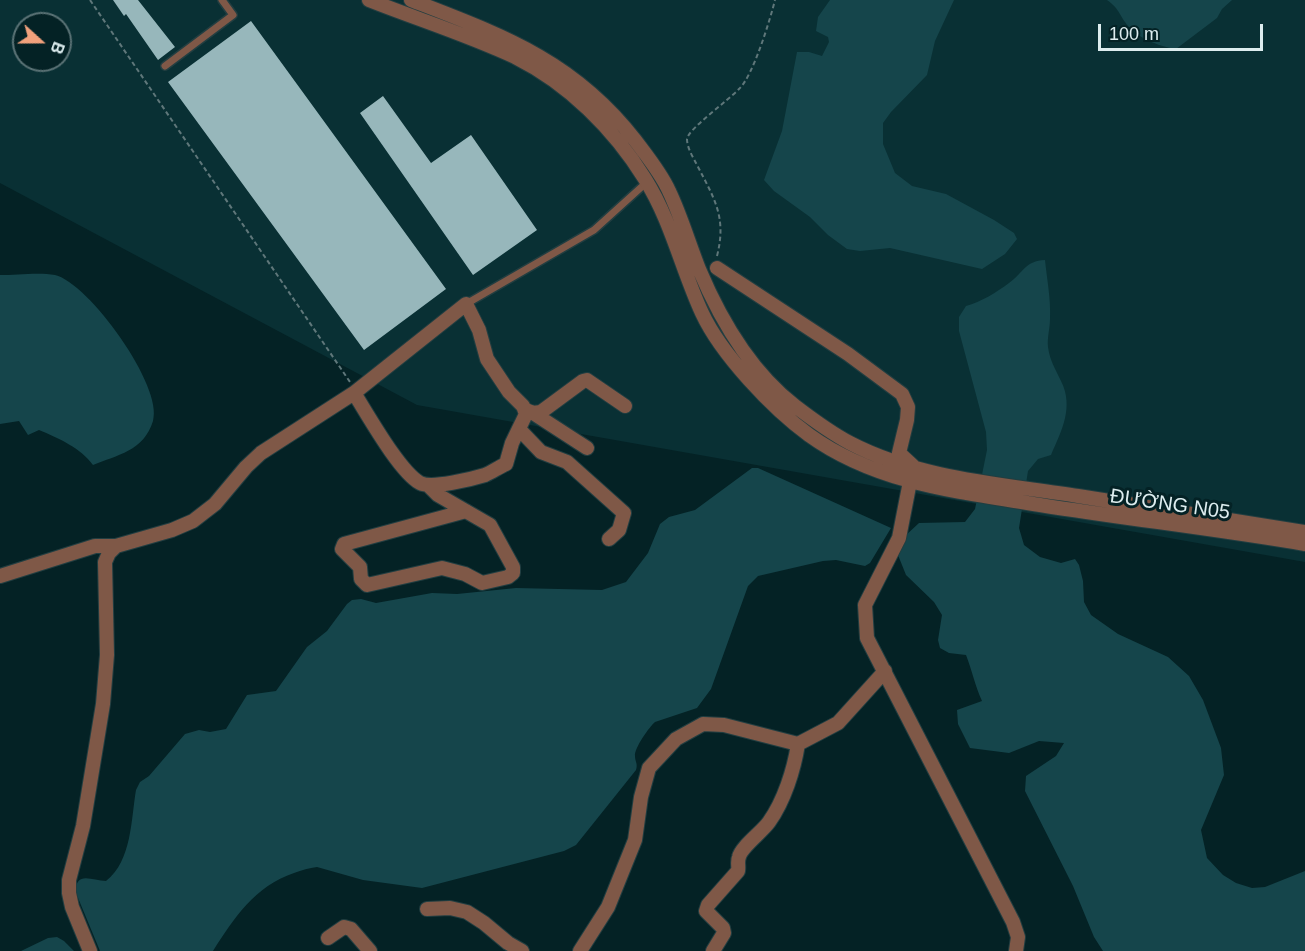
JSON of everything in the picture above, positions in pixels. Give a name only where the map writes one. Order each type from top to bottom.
[{"type":"street","name":"ĐƯỜNG N05","points":[[369,0],[517,58],[564,88],[597,118],[624,147],[647,182],[703,315],[719,340],[758,390],[808,434],[837,452],[867,467],[910,482],[975,495],[1305,544]]},
{"type":"street","name":"ĐƯỜNG N05","points":[[411,0],[524,47],[563,71],[597,97],[648,156],[669,189],[716,309],[739,344],[769,381],[792,404],[850,443],[875,454],[937,473],[1305,532]]},
{"type":"street","points":[[717,267],[848,354],[902,394],[908,407],[898,453],[913,466],[899,538],[865,605],[867,638],[1013,922],[1018,937],[1016,951]]},
{"type":"street","points":[[0,576],[94,546],[116,546],[172,530],[193,521],[215,504],[261,453],[354,393],[466,304],[479,330],[488,359],[508,392],[530,412],[587,447]]},
{"type":"street","points":[[354,393],[404,468],[421,483],[428,485],[484,475],[506,464],[526,414],[541,412],[582,381],[587,380],[625,406]]},
{"type":"street","points":[[519,429],[541,452],[567,462],[624,513],[619,530],[609,539]]},
{"type":"street","points":[[428,485],[438,495],[466,511],[490,525],[513,567],[513,573],[508,577],[483,583],[465,574],[442,568],[367,585],[361,579],[360,567],[342,549],[344,544],[466,511]]},
{"type":"street","points":[[90,951],[72,907],[69,880],[83,826],[103,704],[107,655],[105,562],[109,553],[116,546]]},
{"type":"street","points":[[580,951],[608,907],[635,840],[641,797],[649,768],[676,739],[703,724],[724,726],[798,744],[838,723],[885,671]]},
{"type":"street","points":[[712,951],[724,933],[723,928],[706,911],[708,905],[738,871],[739,856],[769,823],[779,806],[798,744]]},
{"type":"street","points":[[426,909],[450,908],[467,912],[522,951]]},
{"type":"street","points":[[328,938],[344,927],[351,929],[370,951]]},
{"type":"lane","points":[[165,66],[233,15],[222,0]]},
{"type":"lane","points":[[466,304],[594,230],[647,182]]},
{"type":"path","points":[[90,0],[349,378],[354,393]]},
{"type":"path","points":[[717,267],[722,226],[715,200],[688,148],[687,137],[694,126],[722,106],[742,87],[761,46],[775,0]]},
{"type":"shaded area","points":[[0,0],[1305,0],[1305,562],[417,405],[0,183]]},
{"type":"shaded area","points":[[830,0],[954,0],[935,41],[927,75],[883,123],[883,144],[895,173],[912,186],[946,194],[1014,233],[1017,239],[1005,254],[982,269],[890,248],[860,251],[847,249],[828,235],[810,217],[774,191],[764,180],[782,131],[797,52],[809,52],[822,56],[829,42],[828,37],[816,31],[818,17]]},
{"type":"shaded area","points":[[1107,0],[1232,0],[1222,9],[1217,18],[1176,49],[1162,46],[1135,33]]},
{"type":"shaded area","points":[[1045,260],[1050,304],[1048,347],[1051,360],[1065,391],[1066,409],[1065,418],[1051,455],[1038,459],[1028,471],[1019,528],[1024,545],[1040,557],[1061,563],[1075,559],[1083,581],[1084,602],[1091,615],[1118,634],[1168,657],[1189,676],[1203,700],[1221,748],[1224,775],[1201,830],[1207,858],[1223,875],[1236,883],[1252,888],[1265,887],[1305,871],[1305,951],[1103,951],[1094,937],[1073,886],[1025,791],[1026,776],[1056,756],[1064,743],[1039,741],[1009,753],[970,748],[958,724],[957,710],[982,701],[966,655],[949,653],[940,648],[938,640],[942,615],[934,602],[906,575],[898,555],[905,536],[919,523],[965,522],[975,509],[987,450],[986,432],[959,331],[959,317],[966,306],[999,290],[1033,262]]},
{"type":"shaded area","points":[[49,274],[69,282],[86,296],[121,338],[147,385],[153,405],[153,421],[149,431],[129,451],[93,465],[76,449],[54,436],[39,430],[28,435],[19,421],[0,424],[0,275]]},
{"type":"shaded area","points":[[752,468],[758,468],[891,528],[870,563],[865,566],[836,560],[823,561],[758,576],[748,586],[711,689],[697,708],[653,724],[635,752],[636,770],[576,845],[564,851],[422,888],[363,880],[317,867],[308,869],[280,879],[257,895],[238,915],[213,951],[100,951],[76,893],[76,886],[81,879],[106,881],[115,873],[126,851],[136,790],[140,782],[149,776],[185,734],[199,730],[210,732],[226,729],[247,695],[276,691],[307,647],[327,631],[352,600],[361,599],[376,603],[432,593],[457,594],[516,588],[602,590],[626,582],[648,553],[660,524],[669,517],[695,510]]},
{"type":"shaded area","points":[[57,937],[74,951],[21,951],[48,938]]},
{"type":"building","points":[[113,0],[138,0],[175,47],[158,60],[126,14],[124,16]]},
{"type":"building","points":[[251,21],[446,289],[364,350],[168,82]]},
{"type":"building","points":[[383,96],[431,163],[471,135],[537,230],[473,275],[360,113]]}]
